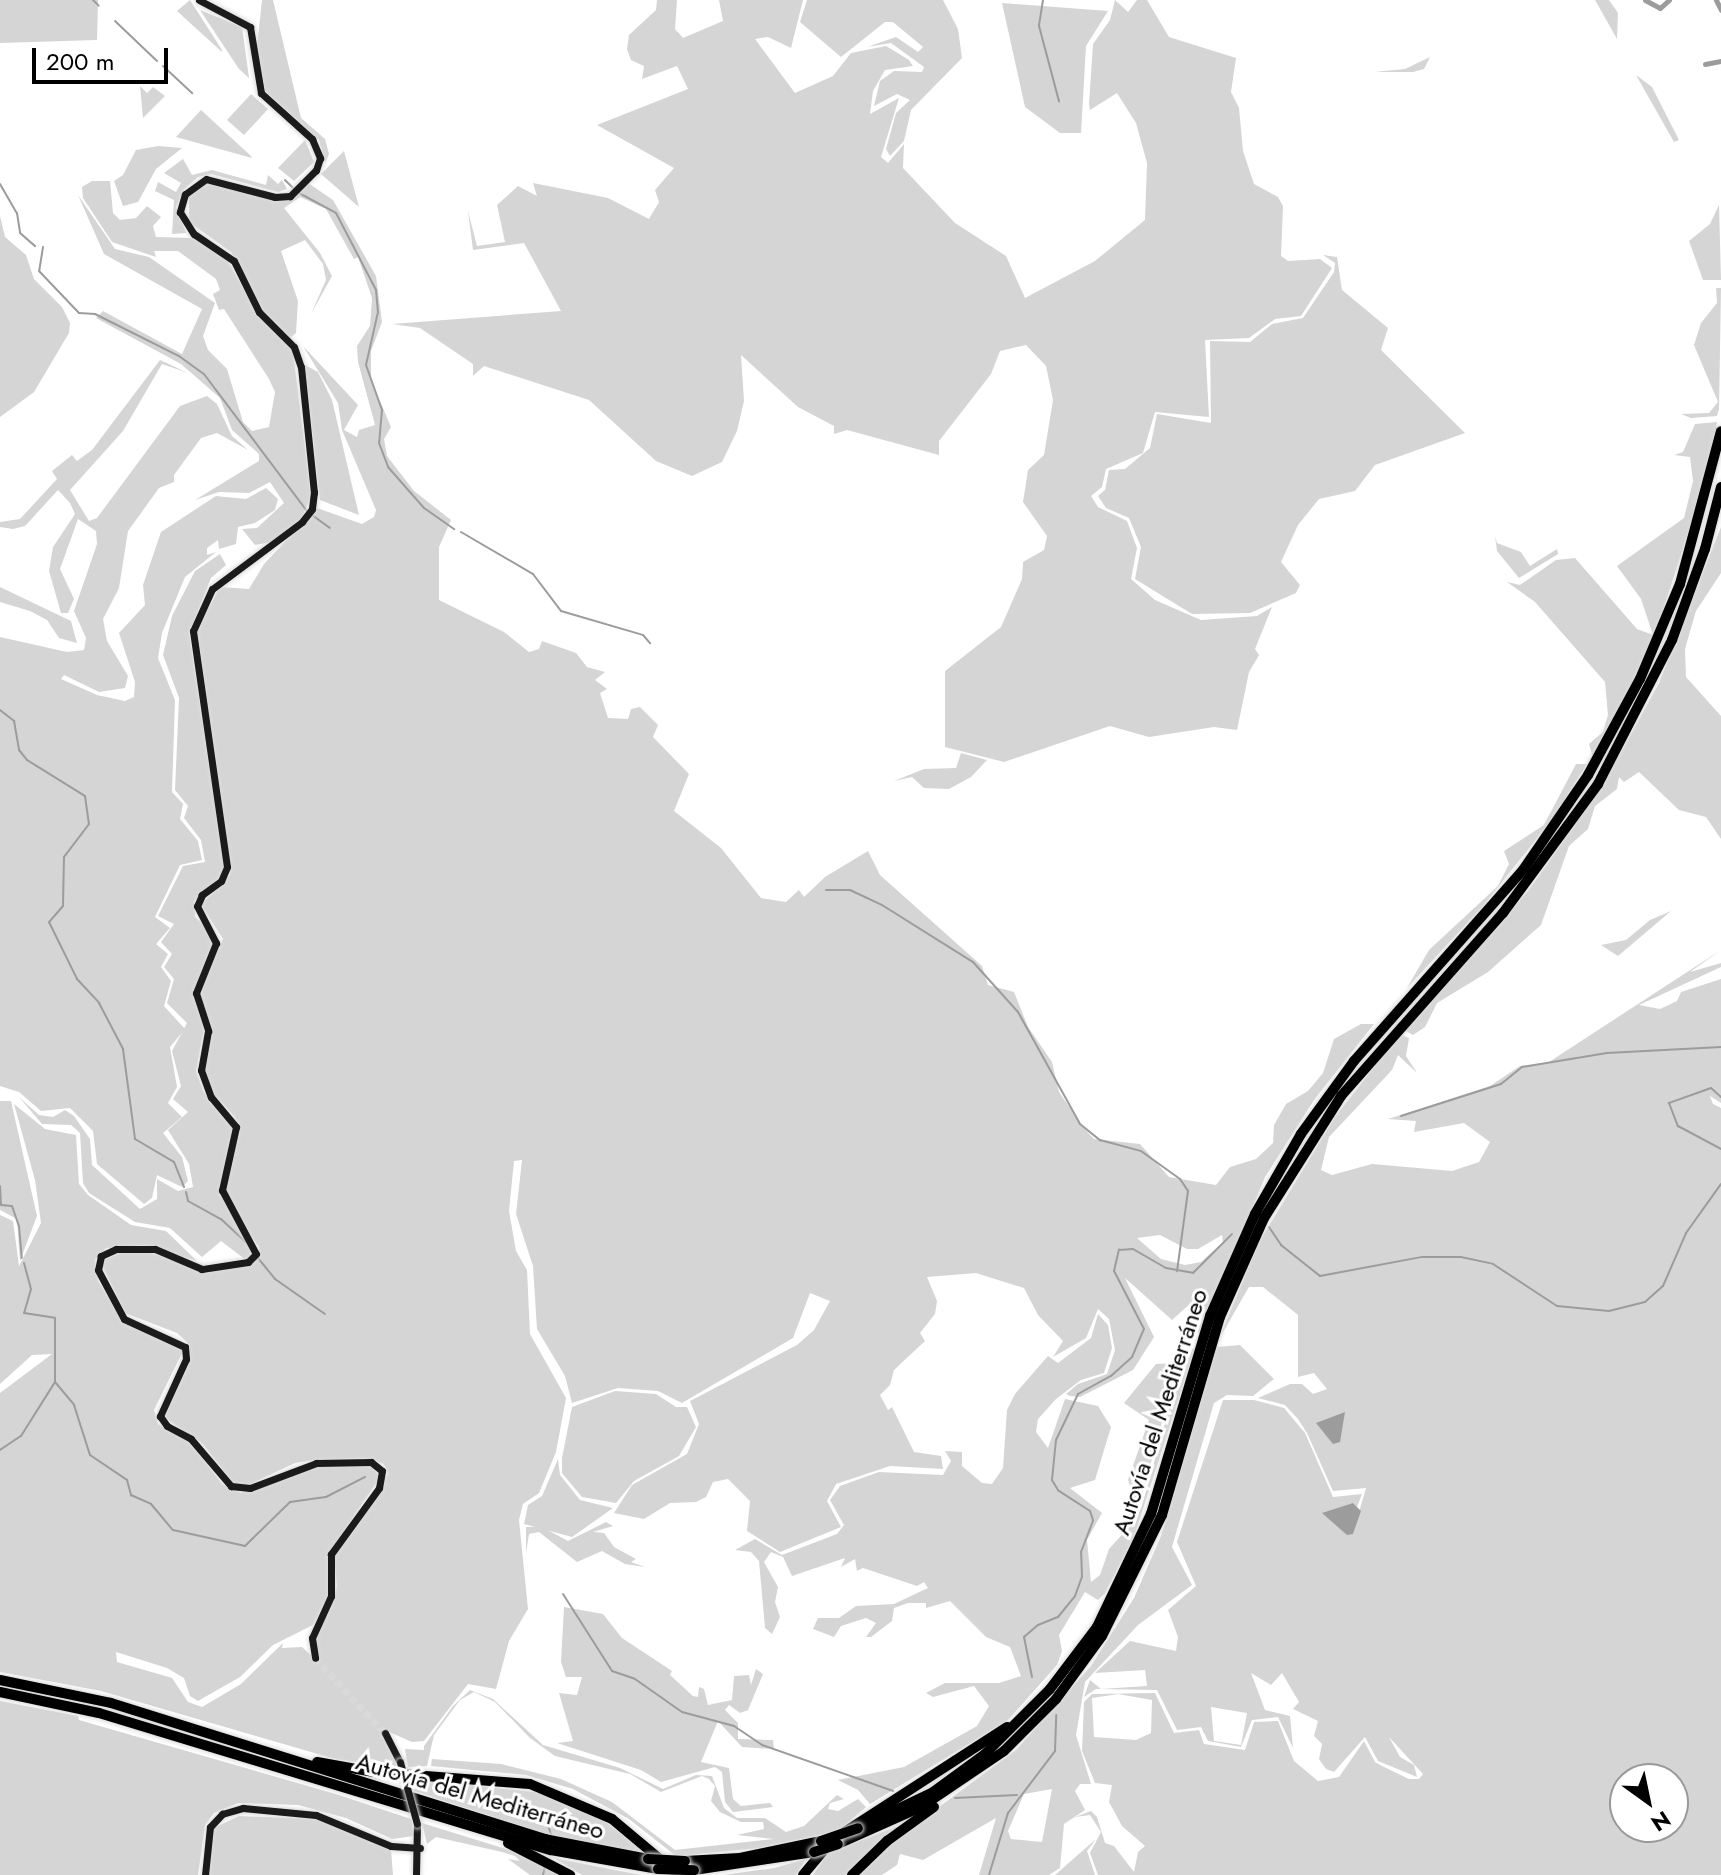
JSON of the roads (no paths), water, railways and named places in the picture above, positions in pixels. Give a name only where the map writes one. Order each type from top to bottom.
[{"type":"highway","name":"Autovía del Mediterráneo","points":[[0,1692],[99,1713],[562,1853],[658,1869],[694,1870],[814,1852],[838,1844],[921,1807],[1004,1751],[1016,1728],[1106,1609],[1151,1514],[1203,1354],[1260,1216],[1301,1134],[1354,1061],[1523,870],[1588,775],[1640,679],[1680,584],[1721,431]]},
{"type":"highway","name":"Autovía del Mediterráneo","points":[[1260,1216],[1341,1096],[1503,913],[1598,784],[1672,640],[1705,549],[1721,487]]},
{"type":"highway","name":"Autovía del Mediterráneo","points":[[0,1680],[111,1703],[545,1839],[648,1859],[685,1861],[740,1858],[821,1841],[858,1828],[933,1792],[1065,1687],[1102,1636],[1144,1559],[1166,1503],[1203,1354]]},
{"type":"highway","points":[[803,1875],[863,1816],[1016,1728]]},
{"type":"highway","points":[[241,1743],[374,1772],[530,1784],[612,1819],[679,1875]]},
{"type":"highway","points":[[852,1875],[887,1841],[1004,1751]]},
{"type":"highway","points":[[359,1793],[507,1842],[570,1875]]},
{"type":"street","points":[[199,0],[250,27],[261,93],[312,139],[320,158],[316,170],[290,196],[275,197],[206,179],[185,194],[180,212],[194,234],[234,261],[259,312],[298,357],[314,492],[312,509],[302,522],[212,589],[193,631],[227,867],[221,881],[202,895],[197,906],[216,943],[196,993],[208,1031],[200,1063],[211,1097],[236,1127],[222,1190],[256,1254],[248,1262],[202,1269],[155,1249],[116,1249],[101,1256],[98,1270],[124,1319],[185,1347],[186,1359],[160,1416],[199,1447],[231,1486],[250,1488],[316,1463],[371,1462],[382,1471],[379,1488],[331,1554],[331,1596],[312,1638],[315,1658]]},
{"type":"street","points":[[385,1733],[400,1762],[417,1824],[420,1848],[416,1875]]},
{"type":"street","points":[[205,1875],[210,1827],[222,1814],[243,1808],[316,1815],[401,1846],[420,1848]]},
{"type":"street","points":[[401,1846],[418,1834]]},
{"type":"street","points":[[401,1846],[418,1861]]},
{"type":"waterway","points":[[93,0],[99,6]]},
{"type":"waterway","points":[[1043,0],[1039,26],[1059,101]]},
{"type":"waterway","points":[[1645,0],[1660,8],[1669,0]]},
{"type":"waterway","points":[[1716,0],[1721,10]]},
{"type":"waterway","points":[[115,21],[157,61]]},
{"type":"waterway","points":[[1705,64],[1721,61]]},
{"type":"waterway","points":[[163,66],[192,93]]},
{"type":"waterway","points":[[285,180],[293,188]]},
{"type":"waterway","points":[[0,184],[17,213],[20,233],[35,246]]},
{"type":"waterway","points":[[299,193],[336,213],[376,290],[378,312],[366,365],[382,410],[379,443],[388,467],[424,508],[454,529]]},
{"type":"waterway","points":[[43,247],[39,271],[79,313],[95,314],[179,356],[204,374],[307,511]]},
{"type":"waterway","points":[[312,515],[330,528]]},
{"type":"waterway","points":[[461,532],[533,574],[561,611],[643,635],[650,643]]},
{"type":"waterway","points":[[0,710],[14,721],[19,750],[27,760],[85,796],[89,824],[64,857],[63,906],[49,922],[77,979],[99,1003],[123,1049],[135,1139],[174,1162],[184,1187]]},
{"type":"waterway","points":[[826,890],[850,890],[882,905],[973,962],[1018,1012],[1080,1124],[1100,1140],[1141,1151],[1180,1179],[1188,1191],[1177,1271]]},
{"type":"waterway","points":[[1401,1116],[1501,1084],[1522,1067],[1607,1053],[1721,1047]]},
{"type":"waterway","points":[[1721,1097],[1711,1088],[1669,1103],[1678,1126],[1721,1149]]},
{"type":"waterway","points":[[1269,1227],[1281,1245],[1320,1276],[1422,1257],[1461,1257],[1493,1264],[1557,1306],[1609,1311],[1645,1302],[1663,1286],[1686,1233],[1721,1184]]},
{"type":"waterway","points":[[0,1186],[1,1205],[12,1206],[19,1226],[22,1258]]},
{"type":"waterway","points":[[186,1192],[188,1201],[221,1219],[246,1242]]},
{"type":"waterway","points":[[1032,1677],[1024,1637],[1038,1625],[1058,1617],[1075,1596],[1082,1577],[1081,1552],[1093,1520],[1090,1511],[1058,1490],[1052,1480],[1056,1440],[1078,1394],[1111,1376],[1132,1357],[1144,1329],[1114,1271],[1119,1250],[1133,1249],[1166,1268],[1193,1273],[1232,1234]]},
{"type":"waterway","points":[[258,1258],[275,1279],[325,1314]]},
{"type":"waterway","points":[[24,1263],[31,1289],[24,1313],[55,1318],[55,1382],[74,1405],[90,1455],[127,1480],[131,1495],[151,1504],[173,1530],[245,1546],[290,1502],[326,1497],[365,1477]]},
{"type":"waterway","points":[[0,1450],[21,1436],[55,1382]]},
{"type":"waterway","points":[[563,1594],[612,1671],[635,1679],[682,1712],[734,1726],[762,1745],[893,1791]]},
{"type":"waterway","points":[[989,1875],[1008,1813],[1055,1751],[1056,1715]]},
{"type":"waterway","points":[[955,1798],[1017,1795]]},
{"type":"waterway","points":[[545,1814],[551,1835]]},
{"type":"waterway","points":[[543,1875],[545,1867]]},
{"type":"tunnel","points":[[315,1658],[385,1733]]}]
